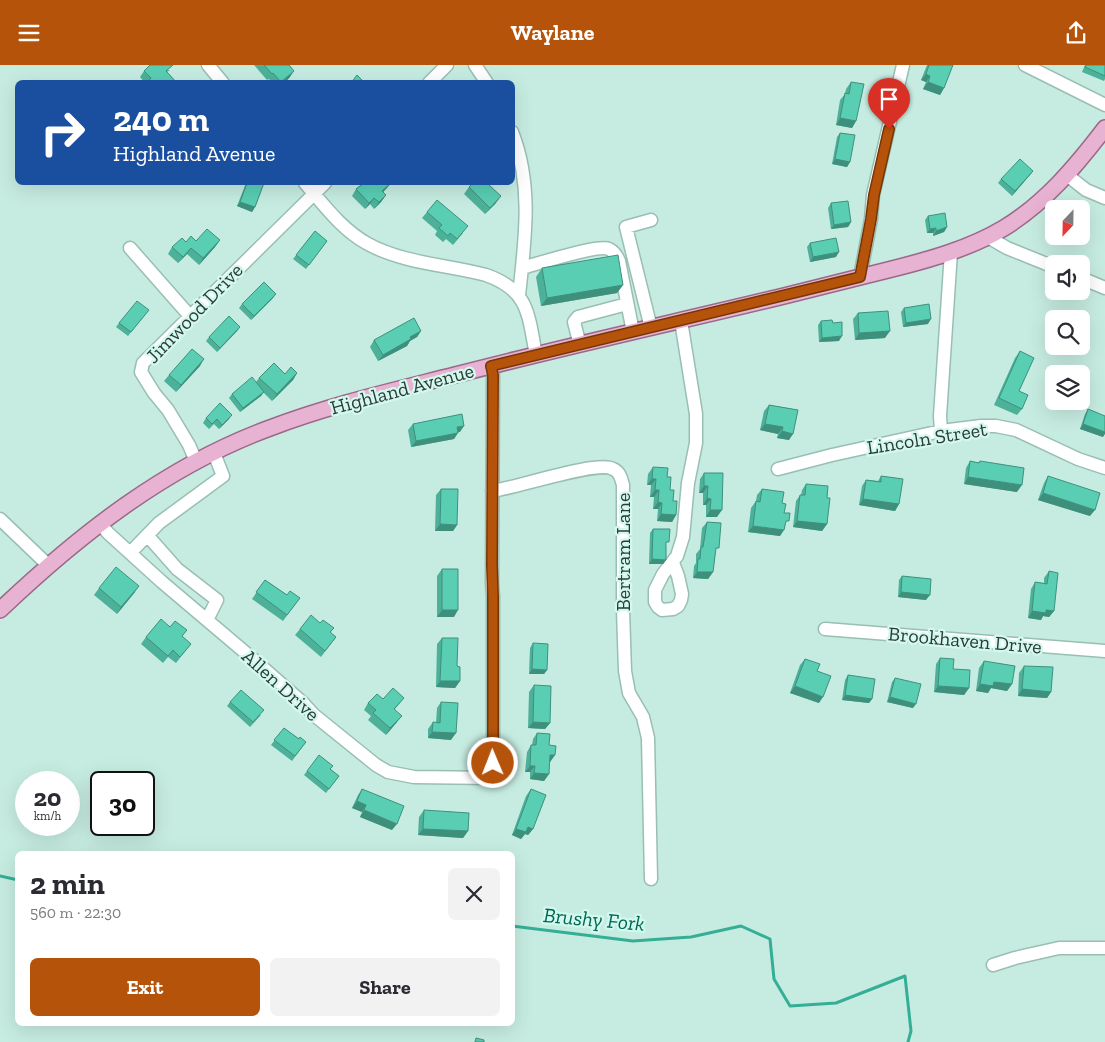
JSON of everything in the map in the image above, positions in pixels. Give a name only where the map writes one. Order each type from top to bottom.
[{"type":"main road","name":"Highland Avenue","points":[[0,611],[100,523],[138,495],[196,461],[260,432],[324,409],[491,366],[860,277],[951,252],[988,237],[1026,212],[1067,175],[1105,128]]},
{"type":"street","points":[[208,65],[220,80]]},
{"type":"street","points":[[432,80],[447,65]]},
{"type":"street","points":[[476,65],[485,80]]},
{"type":"street","points":[[860,277],[874,195],[903,65]]},
{"type":"street","points":[[1025,65],[1105,105]]},
{"type":"street","points":[[515,141],[523,165],[526,193],[526,223],[519,295]]},
{"type":"street","points":[[1067,175],[1086,190],[1105,198]]},
{"type":"street","points":[[307,185],[341,223],[367,243],[400,256],[486,275],[499,279],[510,286],[525,305],[536,355]]},
{"type":"street","name":"Jimwood Drive","points":[[196,461],[189,445],[168,410],[154,393],[141,372],[143,363],[189,315],[323,185]]},
{"type":"street","points":[[651,220],[626,227],[651,328]]},
{"type":"street","points":[[988,237],[1007,248],[1045,263]]},
{"type":"street","points":[[130,248],[189,315]]},
{"type":"street","points":[[522,268],[592,250],[608,248],[616,253],[619,261],[633,332]]},
{"type":"street","points":[[941,431],[940,416],[951,252]]},
{"type":"street","points":[[1090,282],[1105,288]]},
{"type":"street","points":[[580,345],[574,322],[578,317],[628,304]]},
{"type":"street","points":[[673,563],[680,547],[685,526],[688,483],[696,443],[697,424],[681,321]]},
{"type":"street","points":[[491,366],[493,375],[492,491]]},
{"type":"street","name":"Lincoln Street","points":[[778,469],[941,431],[981,426],[996,426],[1016,430],[1078,459],[1105,467]]},
{"type":"street","points":[[130,553],[159,523],[223,476],[214,453]]},
{"type":"street","name":"Bertram Lane","points":[[492,491],[508,489],[598,466],[607,466],[618,472],[623,485],[625,671],[630,693],[643,717],[648,738],[650,879]]},
{"type":"street","name":"Allen Drive","points":[[100,523],[130,553],[314,715],[376,765],[388,772],[414,777],[493,777],[492,491]]},
{"type":"street","points":[[0,519],[49,566]]},
{"type":"street","points":[[147,535],[177,569],[217,600],[207,620]]},
{"type":"street","name":"Brookhaven Drive","points":[[825,629],[1105,651]]},
{"type":"street","points":[[994,965],[1060,947],[1105,948]]},
{"type":"building","points":[[150,65],[173,65],[166,71],[174,80],[149,80],[151,78],[144,71]]},
{"type":"building","points":[[264,65],[289,65],[294,71],[283,80],[279,80]]},
{"type":"building","points":[[929,65],[953,65],[944,88],[928,82],[930,76],[926,74]]},
{"type":"building","points":[[1086,65],[1105,65],[1105,76],[1085,67]]},
{"type":"building","points":[[357,75],[362,80],[353,80]]},
{"type":"building","points":[[851,82],[864,84],[856,121],[840,118],[845,93],[849,94]]},
{"type":"building","points":[[840,133],[855,135],[850,162],[835,159]]},
{"type":"building","points":[[1020,159],[1033,171],[1015,191],[1001,179]]},
{"type":"building","points":[[246,185],[263,185],[255,207],[240,202]]},
{"type":"building","points":[[361,185],[389,185],[382,191],[386,195],[379,202],[374,198],[369,203],[356,189]]},
{"type":"building","points":[[471,185],[489,185],[501,196],[490,208],[469,187]]},
{"type":"building","points":[[437,200],[468,226],[457,239],[450,233],[448,236],[439,228],[442,225],[427,212]]},
{"type":"building","points":[[848,201],[851,222],[834,225],[831,203]]},
{"type":"building","points":[[945,213],[947,227],[936,231],[936,228],[930,229],[928,216]]},
{"type":"building","points":[[207,229],[220,240],[203,258],[191,248],[183,257],[172,247],[182,238],[186,242],[191,236],[196,241]]},
{"type":"building","points":[[315,231],[327,241],[309,265],[296,255]]},
{"type":"building","points":[[836,238],[839,252],[813,257],[810,243]]},
{"type":"building","points":[[618,255],[623,285],[547,298],[542,268]]},
{"type":"building","points":[[264,282],[276,294],[254,316],[242,304]]},
{"type":"building","points":[[137,301],[149,310],[131,332],[119,323]]},
{"type":"building","points":[[929,304],[931,319],[906,323],[904,308]]},
{"type":"building","points":[[888,311],[890,331],[859,333],[858,313]]},
{"type":"building","points":[[229,316],[240,327],[220,348],[209,337]]},
{"type":"building","points":[[414,318],[421,331],[383,355],[374,340]]},
{"type":"building","points":[[832,320],[833,323],[842,322],[842,336],[822,338],[821,321]]},
{"type":"building","points":[[192,349],[204,359],[181,385],[169,375]]},
{"type":"building","points":[[1020,351],[1034,358],[1019,391],[1028,395],[1022,409],[999,398]]},
{"type":"building","points":[[274,363],[285,374],[291,367],[297,373],[277,394],[259,378]]},
{"type":"building","points":[[252,377],[264,392],[243,408],[232,394]]},
{"type":"building","points":[[220,403],[232,415],[222,425],[217,419],[212,424],[206,418]]},
{"type":"building","points":[[769,405],[798,410],[793,434],[782,431],[783,427],[765,424]]},
{"type":"building","points":[[1088,410],[1090,410],[1105,416],[1105,432],[1083,424]]},
{"type":"building","points":[[462,414],[464,426],[457,427],[458,433],[416,441],[413,424]]},
{"type":"building","points":[[970,461],[1024,468],[1022,485],[968,477]]},
{"type":"building","points":[[653,467],[668,468],[667,477],[671,477],[670,490],[674,490],[673,501],[677,501],[676,515],[661,514],[662,503],[658,502],[659,490],[655,490],[656,479],[652,479]]},
{"type":"building","points":[[704,473],[723,473],[722,510],[710,510],[711,499],[707,498],[708,486],[704,486]]},
{"type":"building","points":[[881,476],[903,479],[899,504],[863,499],[866,480],[881,482]]},
{"type":"building","points":[[1048,476],[1100,493],[1095,510],[1043,493]]},
{"type":"building","points":[[806,484],[828,486],[827,498],[830,498],[827,524],[797,521],[800,495],[805,495]]},
{"type":"building","points":[[441,489],[458,489],[457,525],[440,524]]},
{"type":"building","points":[[762,489],[784,492],[782,503],[786,504],[784,513],[790,513],[789,521],[786,521],[784,530],[753,526],[756,501],[760,502]]},
{"type":"building","points":[[707,522],[721,523],[719,548],[716,548],[713,572],[697,572],[698,559],[700,559],[701,547],[703,547]]},
{"type":"building","points":[[653,529],[670,529],[669,542],[666,542],[666,560],[652,559]]},
{"type":"building","points":[[116,567],[139,586],[121,607],[99,588]]},
{"type":"building","points":[[442,569],[458,569],[458,610],[442,610]]},
{"type":"building","points":[[1049,571],[1058,573],[1054,611],[1046,610],[1046,613],[1032,611],[1035,582],[1047,584]]},
{"type":"building","points":[[902,576],[931,579],[930,595],[901,592]]},
{"type":"building","points":[[265,580],[287,595],[290,591],[300,598],[287,615],[256,592]]},
{"type":"building","points":[[311,615],[320,623],[323,620],[334,628],[330,632],[336,637],[325,651],[300,629]]},
{"type":"building","points":[[161,619],[170,627],[175,621],[187,630],[182,636],[191,644],[180,657],[173,650],[168,656],[146,637]]},
{"type":"building","points":[[442,638],[458,638],[457,666],[460,667],[460,681],[440,681]]},
{"type":"building","points":[[533,643],[548,644],[547,670],[532,669]]},
{"type":"building","points":[[940,658],[954,659],[953,669],[970,670],[969,688],[938,686]]},
{"type":"building","points":[[805,659],[820,664],[817,671],[831,676],[823,697],[795,686]]},
{"type":"building","points":[[984,661],[1015,666],[1012,684],[994,682],[993,686],[980,684]]},
{"type":"building","points":[[1024,666],[1053,667],[1051,692],[1022,689]]},
{"type":"building","points":[[848,675],[875,679],[872,699],[845,695]]},
{"type":"building","points":[[895,678],[921,684],[916,704],[890,697]]},
{"type":"building","points":[[534,685],[551,686],[550,723],[533,722]]},
{"type":"building","points":[[393,688],[404,698],[394,709],[402,716],[390,728],[373,713],[376,710],[368,703],[377,694],[383,699]]},
{"type":"building","points":[[241,690],[264,710],[253,722],[230,702]]},
{"type":"building","points":[[441,702],[458,703],[456,733],[432,732],[433,722],[440,723]]},
{"type":"building","points":[[284,728],[306,742],[295,756],[274,740]]},
{"type":"building","points":[[537,733],[550,734],[549,745],[556,746],[555,755],[550,755],[549,774],[534,773],[535,766],[530,766],[531,745],[536,745]]},
{"type":"building","points":[[319,755],[333,766],[330,769],[339,776],[329,789],[307,771]]},
{"type":"building","points":[[362,789],[404,806],[397,824],[364,810],[366,805],[357,801]]},
{"type":"building","points":[[531,789],[546,795],[533,829],[528,827],[526,832],[516,829]]},
{"type":"building","points":[[424,810],[469,813],[468,831],[423,829]]},
{"type":"building","points":[[476,1038],[484,1040],[484,1042],[475,1042]]},
{"type":"waterway","name":"Brushy Fork","points":[[0,876],[15,879]]},
{"type":"waterway","name":"Brushy Fork","points":[[515,926],[633,941],[691,937],[741,926],[770,939],[774,979],[790,1006],[836,1003],[905,976],[911,1031],[908,1042]]},
{"type":"route","points":[[493,763],[493,375],[491,366],[860,277],[874,195],[889,129]]}]
